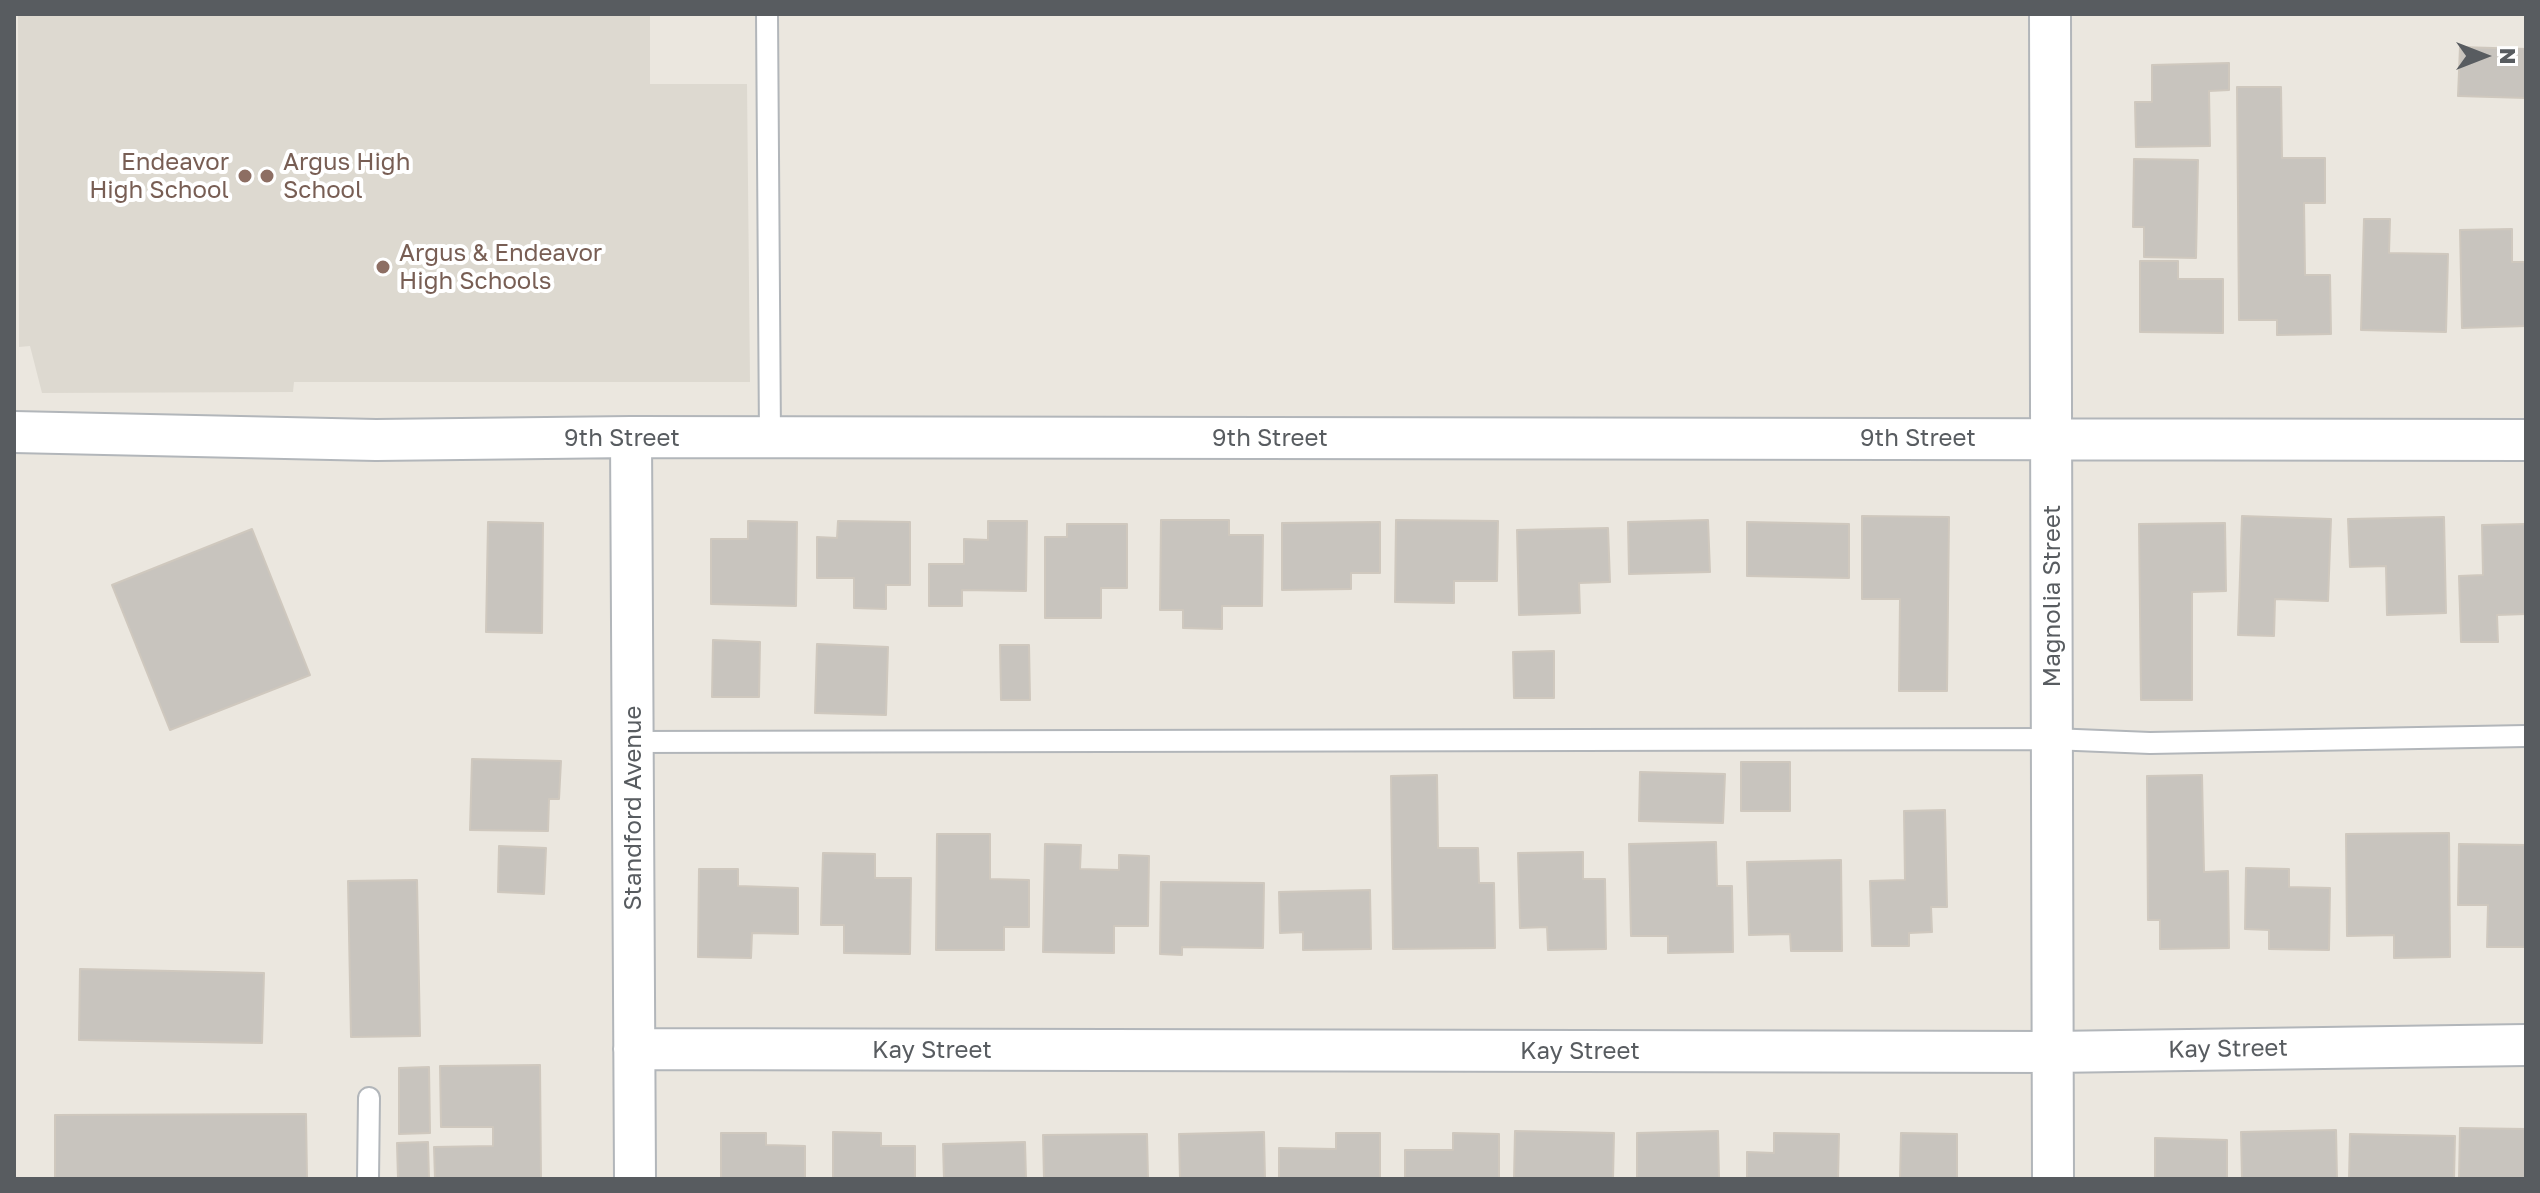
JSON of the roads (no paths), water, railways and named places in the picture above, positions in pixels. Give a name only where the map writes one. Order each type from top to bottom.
[{"type":"street","name":"Magnolia Street","points":[[2050,14],[2053,1179]]},
{"type":"street","name":"9th Street","points":[[14,432],[376,440],[770,437],[2526,440]]},
{"type":"street","name":"Standford Avenue","points":[[631,437],[635,1179]]},
{"type":"street","name":"Kay Street","points":[[634,1049],[2053,1052],[2526,1045]]},
{"type":"lane","points":[[767,14],[770,437]]},
{"type":"lane","points":[[632,742],[2052,739],[2150,743],[2526,736]]},
{"type":"lane","points":[[368,1179],[369,1098]]},
{"type":"place","name":"Endeavor High School","points":[[245,176]]},
{"type":"place","name":"Argus High School","points":[[267,176]]},
{"type":"place","name":"Argus & Endeavor High Schools","points":[[383,267]]}]
